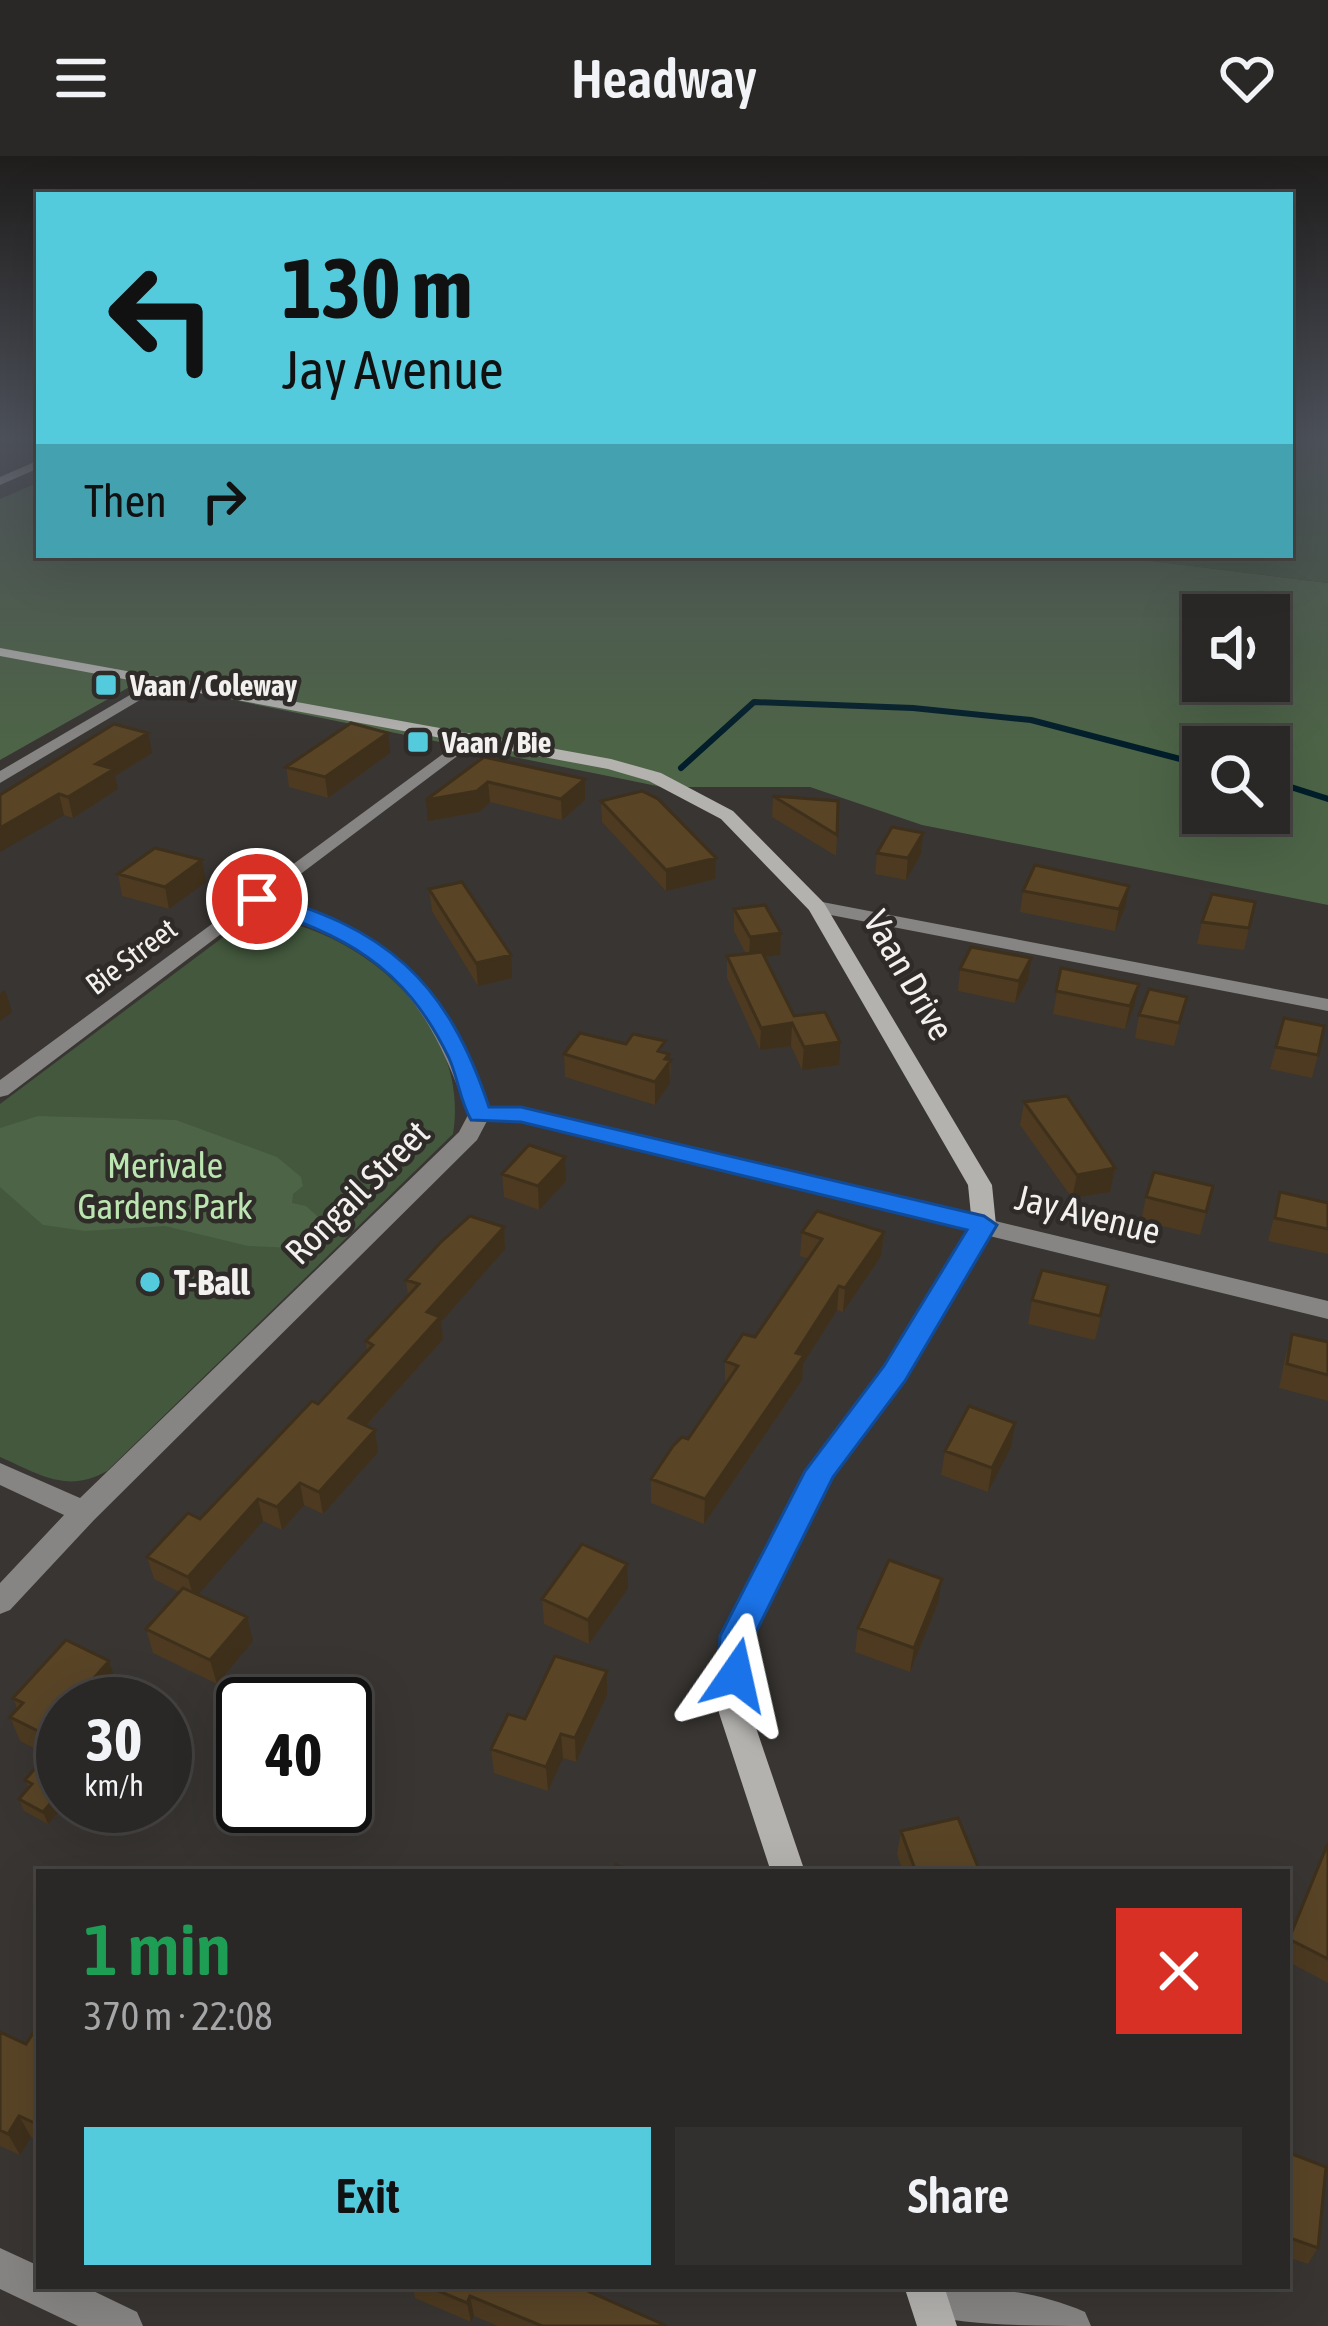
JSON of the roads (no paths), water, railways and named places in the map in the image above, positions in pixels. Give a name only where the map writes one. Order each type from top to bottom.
[{"type":"street","name":"Vaan Drive","points":[[0,652],[611,764],[655,777],[727,815],[817,907],[980,1185],[984,1225]]},
{"type":"street","points":[[0,778],[164,681]]},
{"type":"street","name":"Bie Street","points":[[0,1090],[470,740]]},
{"type":"street","name":"Rongail Street","points":[[0,1602],[84,1512],[469,1135],[479,1115],[462,1060],[418,989],[392,962],[366,942],[317,919],[257,899]]},
{"type":"street","points":[[817,907],[1328,1005]]},
{"type":"street","name":"Jay Avenue","points":[[479,1115],[521,1114],[1328,1310]]},
{"type":"street","points":[[787,1869],[735,1712],[737,1636],[820,1471],[894,1374],[984,1225]]},
{"type":"street","points":[[0,1474],[84,1512]]},
{"type":"street","points":[[0,2268],[36,2285]]},
{"type":"street","points":[[45,2289],[123,2326]]},
{"type":"street","points":[[930,2304],[1033,2313],[1071,2326]]},
{"type":"waterway","points":[[681,768],[754,702],[913,708],[1031,720],[1182,760]]},
{"type":"waterway","points":[[1290,787],[1328,799]]},
{"type":"place","name":"Vaan / Coleway","points":[[106,685]]},
{"type":"place","name":"Vaan / Bie","points":[[418,742]]},
{"type":"place","name":"T-Ball","points":[[150,1282]]},
{"type":"park label","name":"Merivale Gardens Park","points":[[165,1186]]}]
